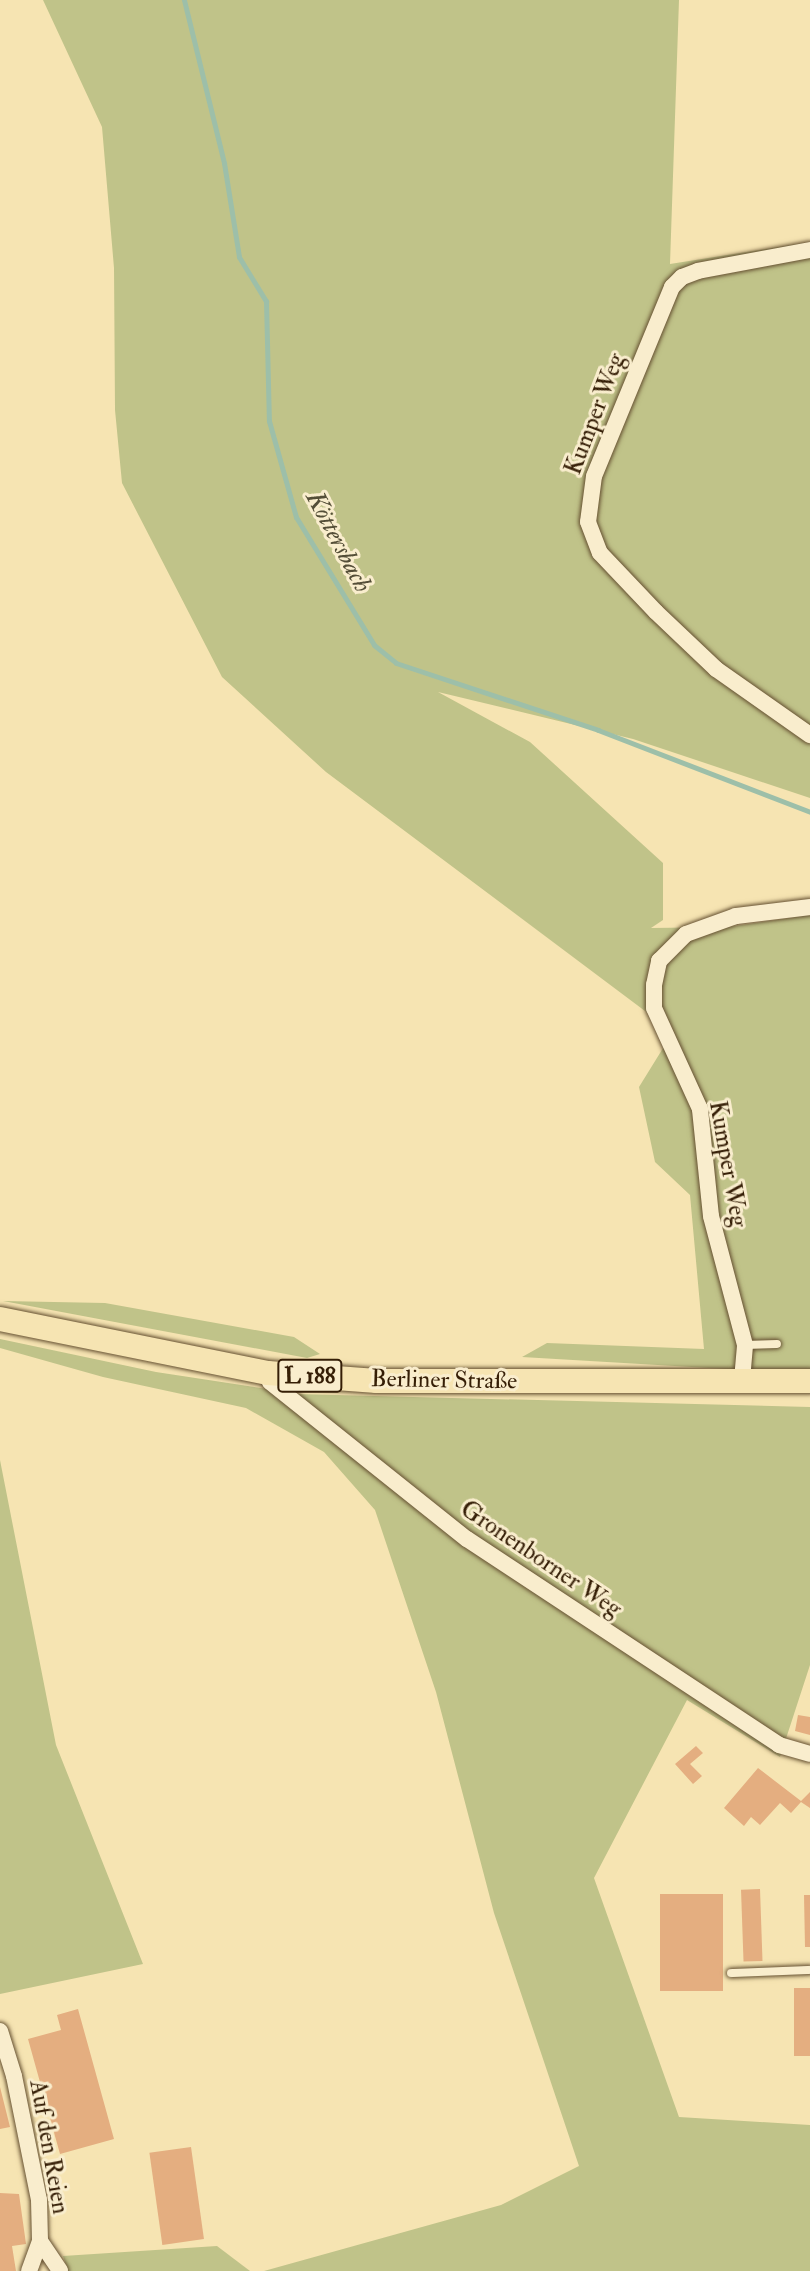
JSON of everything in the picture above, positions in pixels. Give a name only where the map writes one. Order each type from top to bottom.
[{"type":"main road","name":"Berliner Straße","points":[[0,1320],[268,1373],[377,1381],[810,1381]]},
{"type":"street","name":"Kumper Weg","points":[[810,250],[698,271],[682,277],[672,288],[594,476],[587,522],[600,554],[686,640],[716,668],[810,734]]},
{"type":"street","name":"Kumper Weg","points":[[742,1380],[745,1345],[712,1216],[700,1109],[654,1008],[654,985],[659,961],[686,934],[736,916],[810,907]]},
{"type":"street","name":"Gronenborner Weg","points":[[268,1373],[270,1382],[467,1539],[779,1745],[810,1754]]},
{"type":"street","name":"Auf den Reien","points":[[0,2031],[33,2166],[40,2241],[29,2271]]},
{"type":"street","points":[[40,2241],[60,2271]]},
{"type":"lane","points":[[745,1345],[777,1344]]},
{"type":"lane","points":[[731,1973],[810,1970]]},
{"type":"green space","points":[[43,0],[679,0],[670,264],[810,242],[810,798],[633,739],[438,692],[530,742],[663,863],[663,920],[651,928],[727,927],[810,915],[810,1374],[522,1357],[547,1343],[704,1349],[690,1195],[655,1162],[639,1087],[673,1032],[326,772],[222,677],[122,483],[115,410],[114,268],[102,127]]},
{"type":"green space","points":[[3,1301],[105,1303],[294,1337],[320,1354],[307,1358]]},
{"type":"green space","points":[[0,1339],[156,1372],[274,1390],[337,1443],[333,1446],[351,1434],[346,1437],[296,1394],[810,1407],[810,1665],[780,1757],[687,1700],[594,1878],[679,2117],[810,2125],[810,2271],[264,2271],[501,2205],[579,2166],[494,1913],[436,1692],[375,1510],[324,1452],[246,1408],[103,1377],[0,1348]]},
{"type":"green space","points":[[0,1460],[56,1745],[143,1964],[0,1994]]},
{"type":"green space","points":[[217,2246],[250,2271],[68,2271],[63,2256]]},
{"type":"building","points":[[798,1715],[810,1717],[810,1735],[795,1731]]},
{"type":"building","points":[[696,1746],[703,1753],[690,1764],[702,1776],[693,1784],[675,1764]]},
{"type":"building","points":[[758,1768],[801,1801],[810,1792],[810,1808],[801,1802],[791,1813],[780,1803],[760,1825],[751,1817],[744,1826],[724,1808]]},
{"type":"building","points":[[760,1889],[763,1961],[744,1962],[741,1890]]},
{"type":"building","points":[[660,1894],[723,1894],[723,1991],[660,1991]]},
{"type":"building","points":[[804,1895],[810,1895],[810,1947],[805,1947]]},
{"type":"building","points":[[794,1988],[810,1988],[810,2056],[794,2056]]},
{"type":"building","points":[[78,2009],[114,2139],[60,2154],[28,2039],[61,2030],[57,2015]]},
{"type":"building","points":[[0,2087],[10,2127],[0,2129]]},
{"type":"building","points":[[191,2147],[204,2239],[162,2245],[149,2153]]},
{"type":"building","points":[[0,2193],[19,2194],[26,2244],[12,2246],[16,2271],[0,2271]]},
{"type":"waterway","name":"Köttersbach","points":[[184,0],[224,163],[239,257],[266,301],[269,421],[296,517],[374,645],[396,663],[598,730],[810,812]]}]
